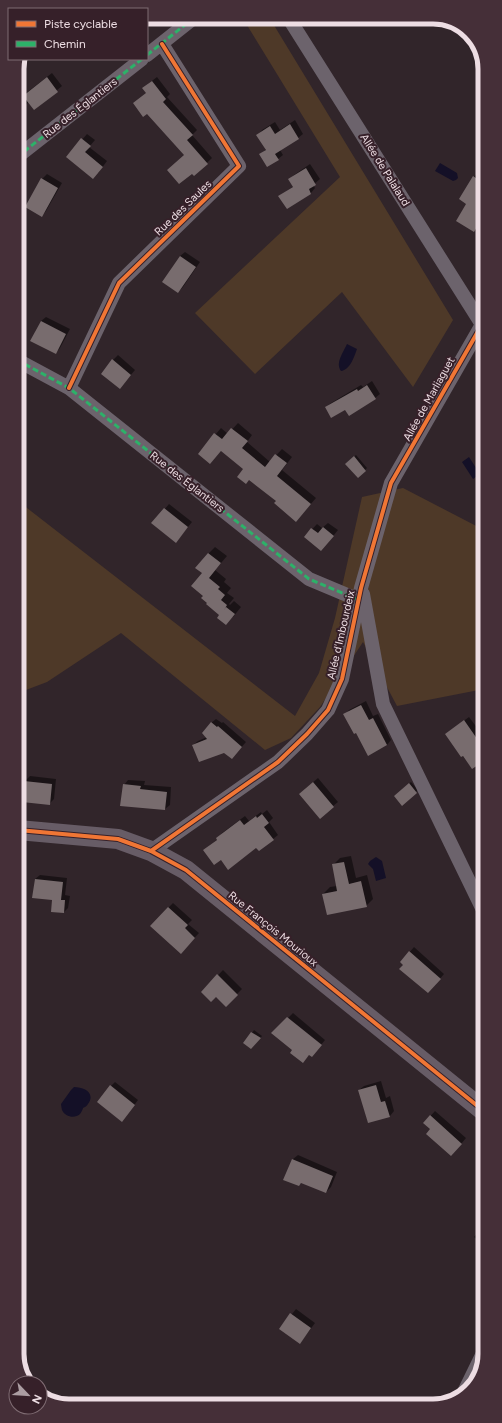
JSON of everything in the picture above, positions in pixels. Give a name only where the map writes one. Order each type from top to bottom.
[{"type":"street","points":[[148,54],[186,24]]},
{"type":"street","name":"Allée de Palalaud","points":[[292,24],[478,316]]},
{"type":"street","name":"Rue des Saules","points":[[69,388],[119,283],[239,166],[162,44]]},
{"type":"street","name":"Rue des Églantiers","points":[[24,152],[141,60]]},
{"type":"street","name":"Allée de Marliaguet","points":[[391,483],[478,329]]},
{"type":"street","name":"Rue des Églantiers","points":[[24,363],[69,388],[309,579],[360,594]]},
{"type":"street","name":"Allée d'Imbourdeix","points":[[151,851],[278,762],[308,734],[328,710],[342,679],[360,594],[391,483]]},
{"type":"street","points":[[360,594],[383,704],[478,900]]},
{"type":"street","name":"Rue François Mourioux","points":[[24,831],[118,839],[151,851],[186,870],[478,1106]]},
{"type":"street","points":[[471,1378],[476,1367]]},
{"type":"shaded area","points":[[246,24],[273,24],[453,320],[413,387],[342,292],[255,374],[195,313],[340,177]]},
{"type":"shaded area","points":[[440,163],[457,173],[458,178],[453,181],[435,171]]},
{"type":"shaded area","points":[[347,344],[357,349],[349,366],[341,371],[339,368],[339,361]]},
{"type":"shaded area","points":[[469,457],[478,471],[478,475],[473,479],[462,462]]},
{"type":"shaded area","points":[[403,488],[478,527],[478,690],[397,706],[363,642],[320,707],[291,738],[265,750],[121,633],[47,682],[24,691],[24,506],[295,716],[319,673],[335,618],[362,497]]},
{"type":"shaded area","points":[[376,857],[382,861],[386,878],[376,881],[373,869],[368,864]]},
{"type":"shaded area","points":[[74,1087],[85,1089],[91,1097],[88,1105],[83,1108],[80,1114],[73,1117],[68,1116],[63,1112],[61,1104]]},
{"type":"building","points":[[47,77],[58,92],[34,110],[24,95]]},
{"type":"building","points":[[152,81],[166,99],[163,102],[193,135],[187,140],[208,164],[194,176],[192,174],[179,184],[167,170],[184,155],[147,114],[143,117],[133,103],[146,93],[142,88]]},
{"type":"building","points":[[290,124],[299,139],[275,154],[279,160],[267,167],[259,154],[266,150],[256,135],[270,126],[275,134]]},
{"type":"building","points":[[81,138],[91,146],[85,152],[103,167],[93,179],[66,157]]},
{"type":"building","points":[[306,168],[316,185],[309,189],[311,194],[287,209],[278,196],[293,187],[288,179]]},
{"type":"building","points":[[473,176],[478,180],[478,225],[474,232],[456,221],[466,204],[459,199]]},
{"type":"building","points":[[41,178],[58,188],[42,217],[25,207]]},
{"type":"building","points":[[180,256],[196,267],[178,293],[162,282]]},
{"type":"building","points":[[41,321],[66,334],[56,354],[30,341]]},
{"type":"building","points":[[112,359],[131,375],[120,389],[101,374]]},
{"type":"building","points":[[367,385],[376,399],[349,416],[345,410],[331,418],[325,407]]},
{"type":"building","points":[[231,428],[248,441],[242,448],[265,467],[275,454],[287,463],[277,476],[311,504],[296,522],[274,503],[276,501],[249,480],[246,484],[237,477],[243,469],[221,451],[210,464],[198,454],[214,433],[222,439]]},
{"type":"building","points":[[354,456],[366,471],[358,478],[345,464]]},
{"type":"building","points":[[164,508],[188,527],[176,543],[151,523]]},
{"type":"building","points":[[323,527],[334,536],[321,551],[304,537],[311,528],[318,533]]},
{"type":"building","points":[[208,553],[221,563],[209,578],[220,587],[218,589],[225,595],[221,600],[227,605],[224,610],[226,607],[235,614],[226,625],[217,618],[219,615],[201,598],[203,596],[191,586],[202,573],[195,568]]},
{"type":"building","points":[[361,705],[369,720],[373,718],[387,745],[368,756],[356,733],[354,734],[343,714]]},
{"type":"building","points":[[464,720],[478,740],[478,765],[472,769],[463,756],[461,757],[445,734]]},
{"type":"building","points":[[211,722],[217,727],[218,726],[242,747],[232,759],[224,753],[199,762],[192,745],[207,739],[202,733]]},
{"type":"building","points":[[24,781],[52,784],[50,805],[24,802]]},
{"type":"building","points":[[313,782],[334,807],[320,819],[299,794]]},
{"type":"building","points":[[409,783],[417,793],[402,806],[394,796]]},
{"type":"building","points":[[123,784],[141,786],[140,789],[167,792],[165,810],[120,806]]},
{"type":"building","points":[[262,814],[269,823],[264,827],[274,840],[259,851],[256,848],[228,870],[221,860],[214,865],[203,850],[240,820],[244,825],[256,816],[257,818]]},
{"type":"building","points":[[344,862],[349,884],[361,881],[367,907],[327,915],[322,894],[337,891],[332,864]]},
{"type":"building","points":[[35,879],[63,882],[61,900],[65,900],[64,913],[51,912],[52,900],[32,898]]},
{"type":"building","points":[[168,907],[188,925],[185,928],[195,938],[181,954],[150,926]]},
{"type":"building","points":[[409,951],[441,979],[428,993],[399,969],[403,965],[400,962]]},
{"type":"building","points":[[217,974],[238,995],[226,1007],[216,997],[211,1002],[201,992]]},
{"type":"building","points":[[287,1017],[322,1045],[312,1057],[309,1055],[303,1063],[290,1053],[292,1050],[271,1033]]},
{"type":"building","points":[[251,1032],[261,1038],[251,1049],[243,1043]]},
{"type":"building","points":[[110,1085],[135,1105],[122,1122],[97,1102]]},
{"type":"building","points":[[376,1085],[381,1102],[385,1101],[390,1117],[368,1123],[358,1090]]},
{"type":"building","points":[[430,1115],[462,1144],[451,1156],[426,1134],[430,1129],[423,1123]]},
{"type":"building","points":[[292,1159],[333,1176],[326,1193],[301,1183],[299,1186],[283,1180]]},
{"type":"building","points":[[290,1313],[311,1328],[300,1344],[279,1329]]},
{"type":"marked path","points":[[148,54],[186,24]]},
{"type":"marked path","points":[[24,152],[141,60]]},
{"type":"marked path","points":[[24,364],[69,388],[309,579],[359,600]]},
{"type":"cycle path","points":[[69,388],[119,283],[239,166],[162,44]]},
{"type":"cycle path","points":[[151,851],[278,762],[307,734],[328,710],[342,679],[361,588],[391,483],[478,331]]},
{"type":"cycle path","points":[[24,831],[118,839],[151,851],[186,870],[478,1106]]}]
